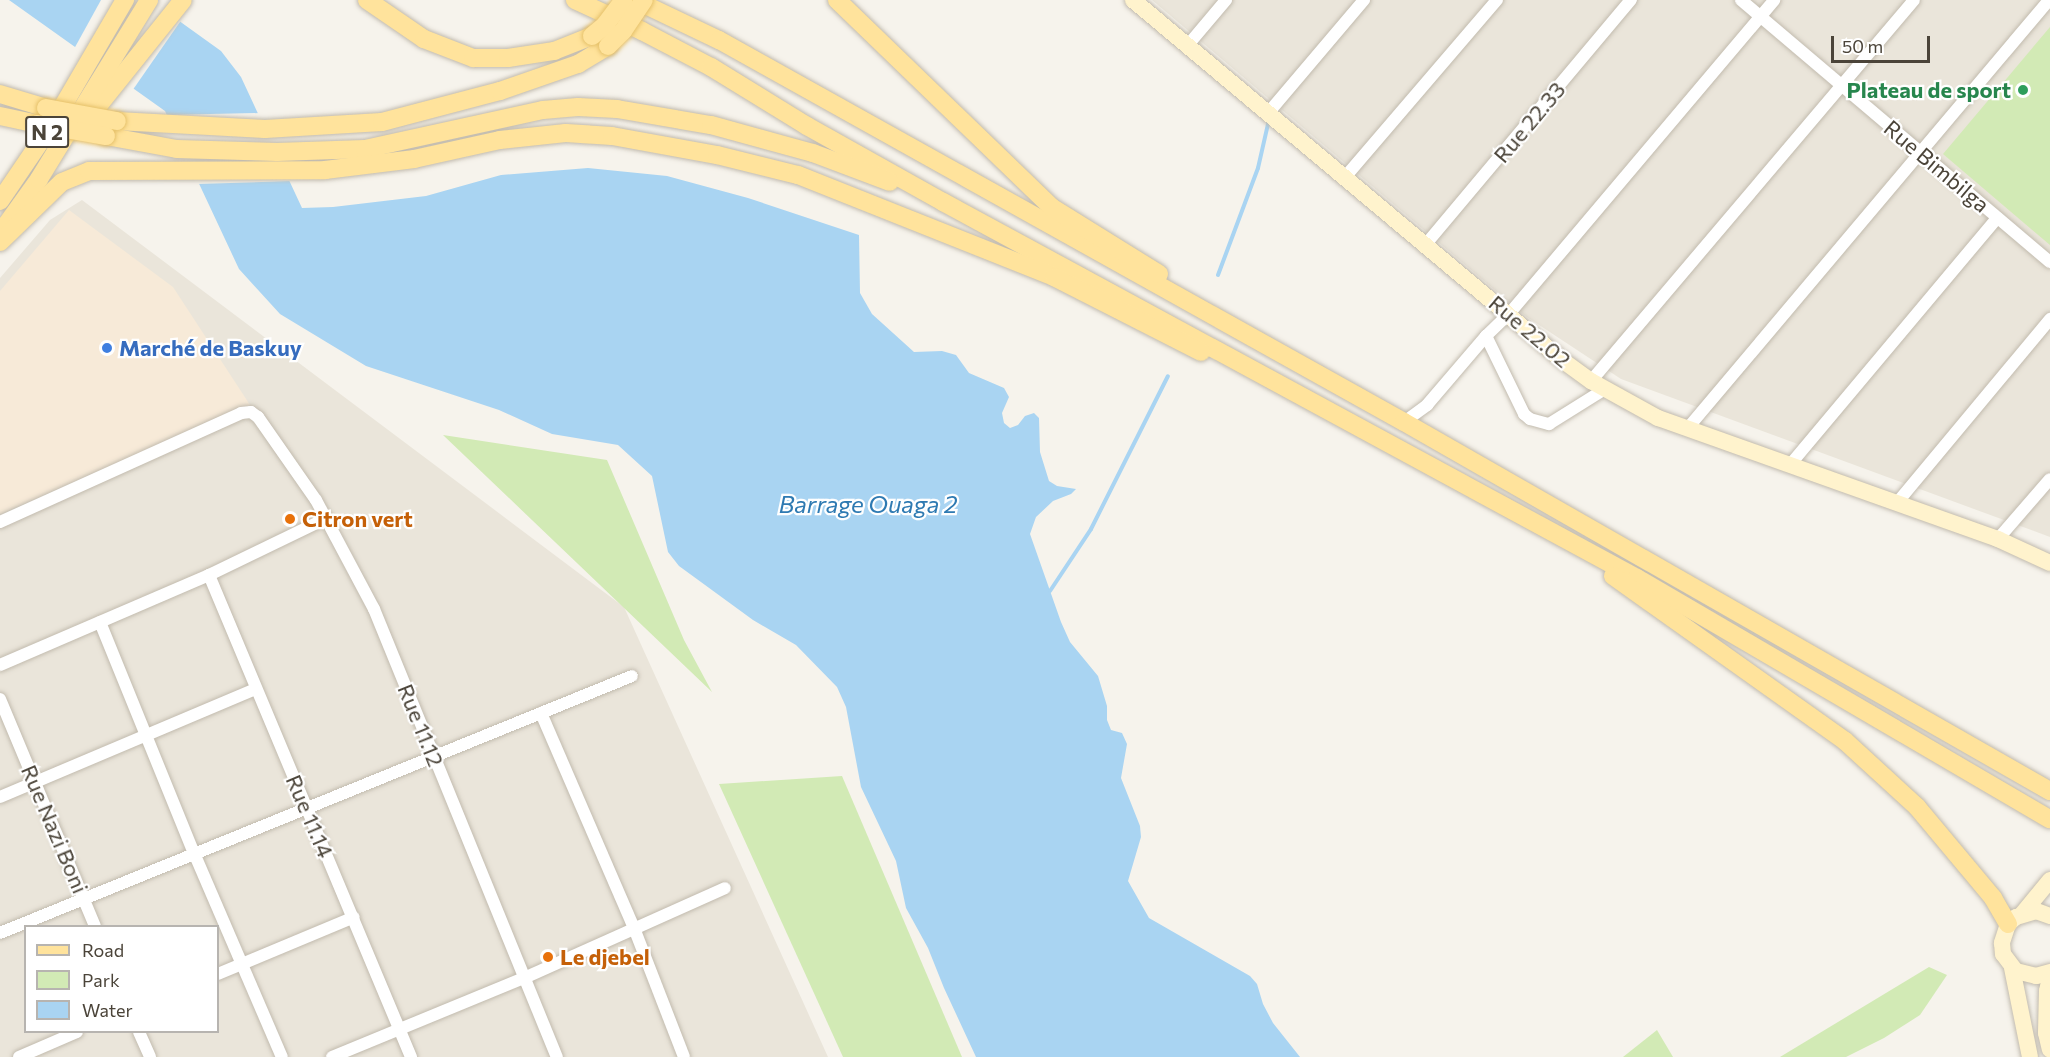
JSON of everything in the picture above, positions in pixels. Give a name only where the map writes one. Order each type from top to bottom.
[{"type":"main road","name":"N 2","points":[[0,201],[104,71],[125,0]]},
{"type":"main road","name":"N 2","points":[[0,234],[39,178],[149,0]]},
{"type":"main road","points":[[367,0],[424,39],[473,58],[507,58],[554,51],[591,36],[605,25],[624,0]]},
{"type":"main road","points":[[575,0],[642,31],[711,67],[807,126],[943,202],[1540,524],[2050,819]]},
{"type":"main road","points":[[635,0],[729,45],[1404,422],[2050,791]]},
{"type":"main road","points":[[0,116],[41,116],[265,129],[382,122],[500,91],[578,64],[608,46],[623,31],[644,0]]},
{"type":"main road","points":[[837,0],[1051,207],[1219,309],[1294,362]]},
{"type":"main road","points":[[104,71],[178,4]]},
{"type":"main road","points":[[0,94],[41,116],[106,136],[177,149],[277,152],[365,148],[543,110],[578,107],[617,109],[711,124],[801,150],[943,202]]},
{"type":"main road","points":[[0,242],[62,182],[89,171],[286,171],[370,166],[500,140],[566,133],[612,136],[717,155],[798,175],[1054,277],[1184,345],[1274,380]]},
{"type":"main road","points":[[1540,524],[1845,741],[1917,807],[1993,898],[2015,919]]},
{"type":"street","name":"Rue 22.02","points":[[1133,0],[1346,176],[1562,360],[1598,385],[1658,418],[1998,539],[2050,563]]},
{"type":"street","points":[[1188,45],[1226,0]]},
{"type":"street","points":[[1269,112],[1364,0]]},
{"type":"street","points":[[1346,176],[1497,0]]},
{"type":"street","name":"Rue 22.33","points":[[1426,244],[1631,0]]},
{"type":"street","name":"Rue Bimbilga","points":[[1741,0],[2050,262]]},
{"type":"street","points":[[1404,422],[1427,405],[1486,336],[1509,314],[1774,0]]},
{"type":"street","points":[[1486,336],[1524,414],[1530,419],[1549,424],[1598,385],[1914,0]]},
{"type":"street","points":[[1687,429],[2049,0]]},
{"type":"street","points":[[1789,466],[1997,218]]},
{"type":"street","points":[[1896,504],[2050,319]]},
{"type":"street","name":"Rue 11.12","points":[[0,522],[241,413],[251,412],[258,417],[327,518],[374,609],[557,1057]]},
{"type":"street","points":[[1998,539],[2050,479]]},
{"type":"street","points":[[0,665],[208,575],[327,518]]},
{"type":"street","name":"Rue 11.14","points":[[208,575],[354,917],[411,1057]]},
{"type":"street","points":[[100,622],[194,853],[282,1057]]},
{"type":"street","points":[[0,933],[632,676]]},
{"type":"street","points":[[0,797],[256,689]]},
{"type":"street","name":"Rue Nazi Boni","points":[[0,699],[94,925]]},
{"type":"street","points":[[541,713],[634,928],[684,1057]]},
{"type":"street","points":[[2030,1057],[2012,968],[2003,954],[2002,944],[2015,919],[2050,880]]},
{"type":"street","points":[[332,1057],[524,978],[725,888]]},
{"type":"street","points":[[2015,919],[2036,911],[2050,916]]},
{"type":"street","points":[[219,974],[354,917]]},
{"type":"street","points":[[2012,968],[2025,975],[2050,974],[2047,991],[2046,1033],[2050,1050]]},
{"type":"street","points":[[19,1057],[75,1033]]},
{"type":"street","points":[[139,1033],[150,1057]]},
{"type":"shaded area","points":[[1152,0],[2050,0],[2050,537],[1621,379],[1527,317]]},
{"type":"shaded area","points":[[82,200],[624,607],[828,1057],[0,1057],[0,278],[50,220]]},
{"type":"shaded area","name":"Marché de Baskuy","points":[[69,210],[173,287],[250,405],[0,514],[0,291]]},
{"type":"green space","name":"Plateau de sport","points":[[2050,27],[2050,245],[1943,154]]},
{"type":"green space","points":[[443,435],[607,460],[684,640],[712,692]]},
{"type":"green space","points":[[842,776],[962,1057],[843,1057],[719,784]]},
{"type":"green space","points":[[1929,967],[1947,975],[1920,1015],[1884,1038],[1846,1057],[1780,1057]]},
{"type":"green space","points":[[1657,1030],[1673,1057],[1623,1057]]},
{"type":"water","name":"Barrage Ouaga 2","points":[[9,0],[150,0],[221,51],[241,77],[302,208],[333,207],[426,196],[501,175],[588,168],[667,176],[748,198],[859,235],[860,293],[872,314],[914,352],[942,351],[956,355],[969,373],[1004,388],[1009,397],[1002,413],[1004,423],[1010,428],[1018,425],[1025,416],[1034,413],[1039,418],[1040,452],[1049,481],[1057,486],[1076,489],[1071,494],[1053,501],[1036,517],[1030,534],[1070,642],[1098,676],[1111,730],[1122,733],[1127,744],[1121,778],[1140,826],[1141,837],[1128,881],[1149,918],[1250,976],[1257,984],[1263,1004],[1273,1023],[1300,1057],[976,1057],[928,948],[906,908],[896,861],[861,787],[846,707],[837,687],[796,645],[753,620],[679,566],[668,552],[652,476],[618,445],[552,434],[499,410],[366,366],[280,314],[239,269],[165,111]]},
{"type":"pier","points":[[101,0],[155,0],[182,19],[132,91],[74,49]]},
{"type":"pier","points":[[261,113],[292,181],[196,184],[164,115]]},
{"type":"waterway","points":[[1218,275],[1258,168],[1268,124]]},
{"type":"waterway","points":[[1050,591],[1091,529],[1168,376]]},
{"type":"place","name":"Plateau de sport","points":[[2023,90]]},
{"type":"place","name":"Marché de Baskuy","points":[[107,348]]},
{"type":"place","name":"Citron vert","points":[[290,519]]},
{"type":"place","name":"Le djebel","points":[[548,957]]}]
